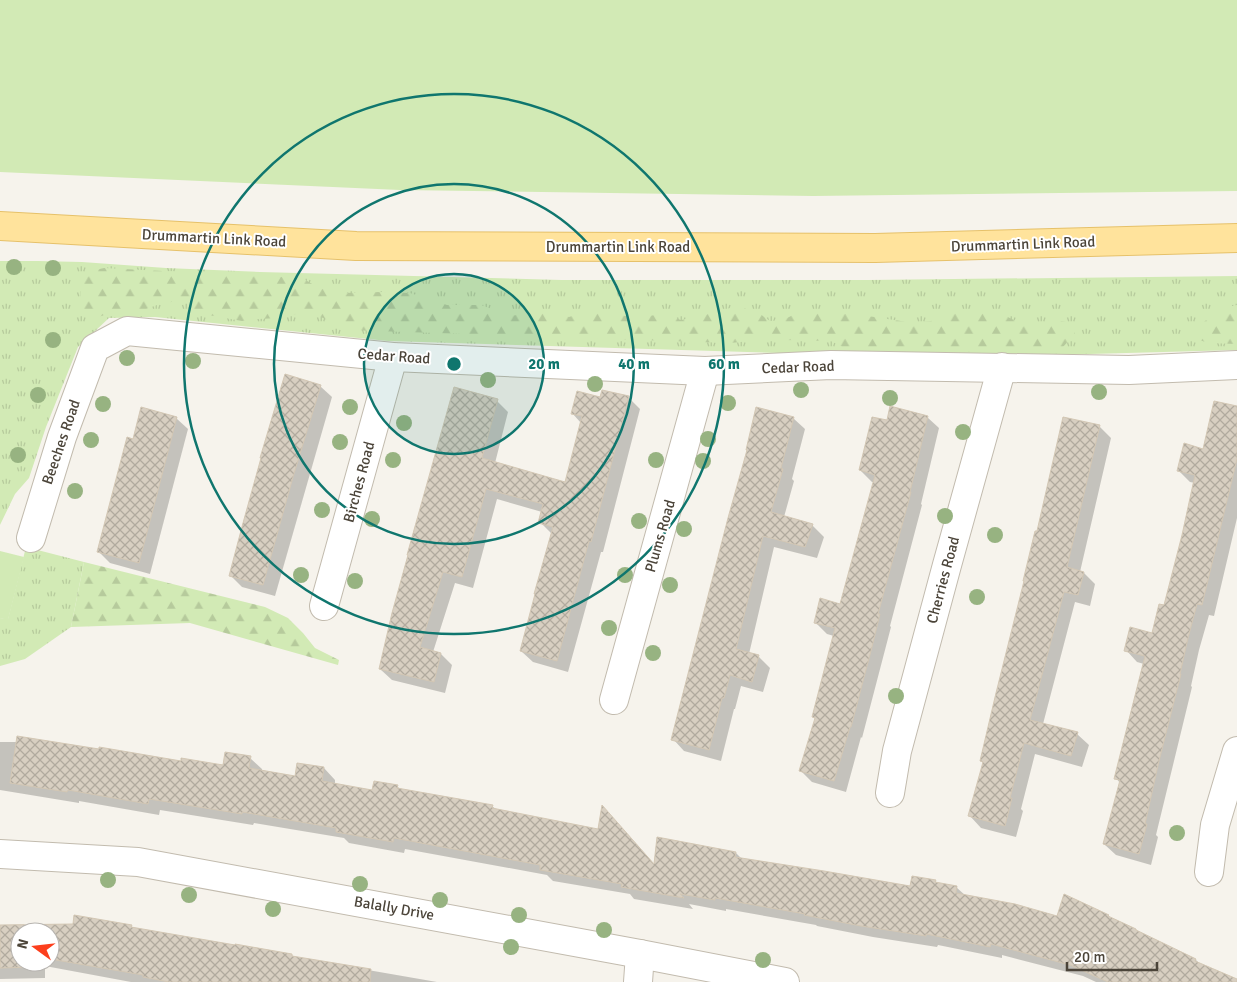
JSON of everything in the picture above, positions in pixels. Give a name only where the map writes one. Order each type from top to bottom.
[{"type":"main road","name":"Drummartin Link Road","points":[[0,226],[356,246],[875,248],[1237,238]]},
{"type":"street","name":"Cedar Road","points":[[95,348],[127,331],[393,357],[705,371],[831,365],[1129,370],[1237,365]]},
{"type":"street","name":"Beeches Road","points":[[31,538],[62,437],[95,348]]},
{"type":"street","name":"Birches Road","points":[[324,606],[393,357]]},
{"type":"street","name":"Cherries Road","points":[[890,794],[897,750],[1002,367]]},
{"type":"street","name":"Plums Road","points":[[614,700],[705,371]]},
{"type":"street","points":[[1209,872],[1215,825],[1237,751]]},
{"type":"street","name":"Balally Drive","points":[[0,854],[138,862],[785,982]]},
{"type":"street","points":[[638,982],[640,954]]},
{"type":"green space","points":[[0,0],[1237,0],[1237,191],[813,196],[400,190],[0,172]]},
{"type":"green space","points":[[0,261],[82,262],[260,272],[562,280],[868,280],[1237,276],[1237,350],[940,358],[388,341],[155,317],[109,318],[78,347],[46,427],[29,478],[15,494],[0,525]]},
{"type":"green space","points":[[104,268],[302,278],[319,288],[343,293],[410,293],[447,305],[481,305],[511,316],[546,309],[569,317],[585,312],[609,313],[637,318],[661,314],[681,320],[738,306],[760,314],[770,321],[783,320],[797,313],[812,311],[861,315],[914,323],[931,321],[955,313],[980,312],[999,313],[1026,323],[1062,321],[1074,324],[1075,334],[1062,348],[956,352],[926,347],[894,348],[869,352],[850,351],[831,341],[784,340],[766,335],[741,342],[729,343],[347,330],[315,314],[296,314],[278,318],[242,321],[197,313],[185,299],[157,305],[138,312],[110,313],[93,319],[83,311],[81,290],[91,271]]},
{"type":"green space","points":[[1237,305],[1237,344],[1208,343],[1197,339],[1194,329],[1223,308]]},
{"type":"green space","points":[[26,547],[84,562],[71,627],[25,659],[0,666],[0,618],[8,619]]},
{"type":"green space","points":[[0,551],[24,557],[8,620],[0,618]]},
{"type":"green space","points":[[84,562],[265,607],[288,618],[315,648],[339,660],[338,665],[190,623],[71,627]]},
{"type":"building","points":[[285,374],[321,385],[263,585],[229,576],[260,458]]},
{"type":"building","points":[[454,387],[498,399],[482,458],[565,482],[582,416],[571,414],[577,391],[600,397],[602,390],[629,396],[591,542],[589,541],[557,661],[520,651],[553,527],[538,523],[543,504],[486,489],[462,577],[443,572],[420,647],[441,653],[434,682],[379,669],[407,555]]},
{"type":"building","points":[[1214,401],[1237,406],[1237,459],[1202,605],[1197,604],[1188,638],[1139,854],[1103,844],[1120,780],[1114,779],[1145,656],[1124,651],[1130,627],[1152,633],[1159,604],[1164,605],[1195,475],[1177,471],[1184,443],[1203,449]]},
{"type":"building","points":[[890,406],[928,416],[911,492],[878,614],[880,614],[872,647],[851,727],[834,781],[799,771],[815,718],[812,717],[835,628],[814,623],[820,598],[840,604],[875,475],[859,470],[872,417],[887,420]]},
{"type":"building","points":[[141,407],[177,417],[139,563],[97,552],[127,437],[133,439]]},
{"type":"building","points":[[756,407],[794,417],[781,468],[783,469],[771,512],[813,524],[805,547],[763,536],[736,649],[759,655],[752,682],[730,675],[724,698],[722,698],[709,750],[671,740],[747,450]]},
{"type":"building","points":[[1063,417],[1100,425],[1067,567],[1084,572],[1078,595],[1064,592],[1030,720],[1078,732],[1071,756],[1024,743],[1005,826],[968,816],[983,762],[980,761]]},
{"type":"building","points":[[17,736],[181,761],[181,758],[223,765],[225,752],[251,756],[249,768],[295,776],[297,763],[324,767],[322,781],[372,790],[374,781],[398,785],[397,788],[493,805],[492,808],[598,829],[602,805],[654,864],[657,837],[736,852],[735,857],[910,886],[912,876],[936,880],[935,882],[957,886],[956,893],[1015,904],[1057,916],[1064,894],[1196,959],[1195,961],[1237,979],[1237,982],[1108,982],[1070,965],[991,944],[990,947],[926,934],[926,936],[861,926],[715,898],[715,900],[680,894],[684,898],[621,887],[622,884],[540,870],[540,865],[394,838],[393,842],[336,832],[336,828],[242,812],[242,814],[149,799],[148,804],[68,790],[67,792],[10,783]]},
{"type":"building","points":[[74,915],[132,925],[131,927],[371,969],[370,982],[169,982],[143,977],[143,975],[60,961],[60,924],[73,924]]},
{"type":"building","points":[[0,925],[10,925],[10,968],[0,968]]}]
